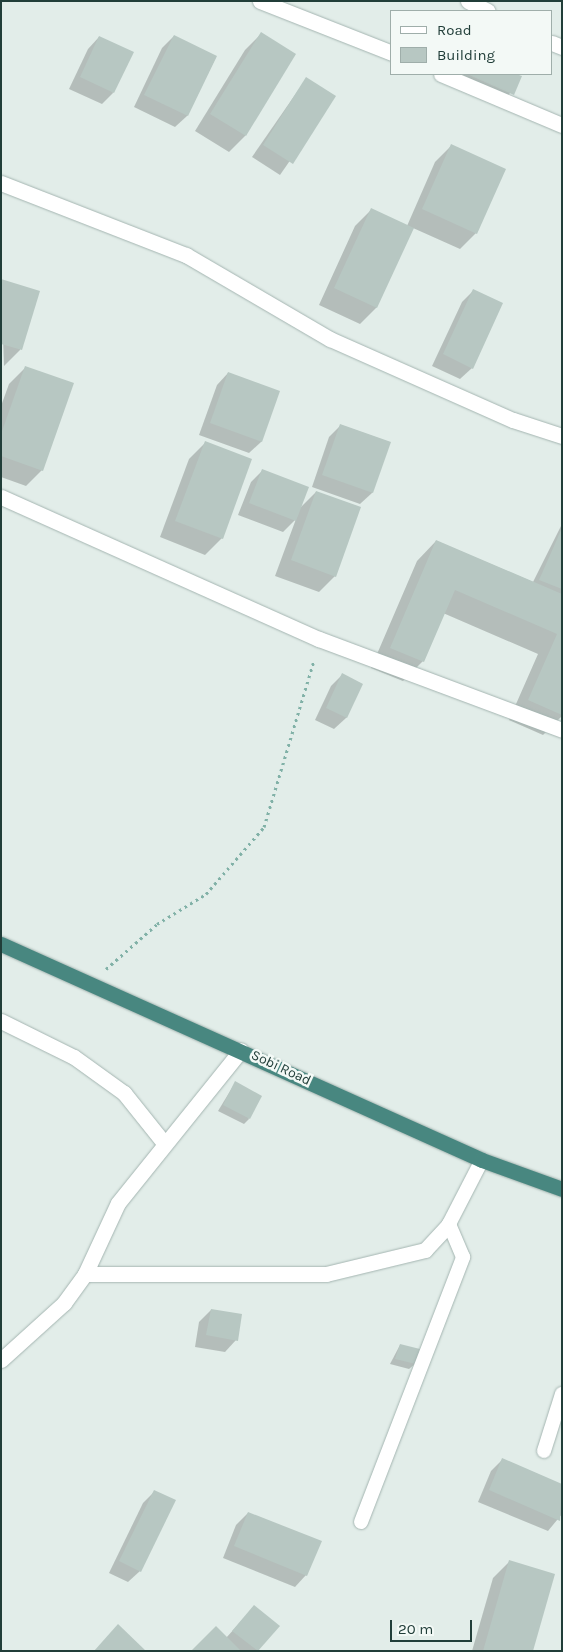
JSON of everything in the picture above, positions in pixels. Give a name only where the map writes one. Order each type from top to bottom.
[{"type":"highway","name":"Sobi Road","points":[[1,944],[241,1050],[482,1160],[562,1189]]},
{"type":"street","points":[[260,1],[390,51]]},
{"type":"street","points":[[468,1],[486,10]]},
{"type":"street","points":[[443,75],[562,125]]},
{"type":"street","points":[[1,183],[186,255],[330,339],[514,420],[562,436]]},
{"type":"street","points":[[1,497],[320,639],[562,730]]},
{"type":"street","points":[[1,1020],[74,1057],[124,1094],[164,1143]]},
{"type":"street","points":[[1,1360],[64,1303],[86,1274],[118,1203],[164,1143],[241,1050]]},
{"type":"street","points":[[86,1274],[326,1274],[425,1250],[449,1224]]},
{"type":"lane","points":[[361,1522],[462,1257],[449,1224],[482,1160]]},
{"type":"lane","points":[[544,1451],[562,1394]]},
{"type":"path","points":[[92,984],[125,948],[206,894],[264,826],[320,639]]},
{"type":"building","points":[[261,32],[296,54],[246,136],[210,114]]},
{"type":"building","points":[[174,35],[217,56],[188,116],[144,95]]},
{"type":"building","points":[[99,36],[134,52],[114,93],[80,77]]},
{"type":"building","points":[[469,75],[522,76],[514,95]]},
{"type":"building","points":[[306,77],[336,96],[293,164],[263,145]]},
{"type":"building","points":[[451,144],[506,169],[477,234],[422,209]]},
{"type":"building","points":[[371,208],[414,228],[377,308],[334,288]]},
{"type":"building","points":[[1,279],[40,291],[22,350],[1,344]]},
{"type":"building","points":[[473,289],[503,303],[473,369],[443,354]]},
{"type":"building","points":[[25,366],[74,383],[43,471],[1,456],[1,434]]},
{"type":"building","points":[[228,372],[280,391],[262,442],[210,423]]},
{"type":"building","points":[[340,424],[391,442],[373,493],[322,475]]},
{"type":"building","points":[[205,441],[252,459],[223,539],[175,521]]},
{"type":"building","points":[[262,469],[309,487],[296,521],[249,503]]},
{"type":"building","points":[[316,491],[361,507],[336,577],[291,560]]},
{"type":"building","points":[[562,528],[562,589],[539,580]]},
{"type":"building","points":[[436,540],[562,594],[562,715],[528,700],[557,634],[455,590],[424,662],[390,648]]},
{"type":"building","points":[[342,673],[363,684],[347,718],[326,708]]},
{"type":"building","points":[[235,1081],[262,1096],[250,1119],[223,1105]]},
{"type":"building","points":[[211,1309],[242,1314],[238,1341],[206,1335]]},
{"type":"building","points":[[400,1344],[420,1349],[416,1364],[395,1359]]},
{"type":"building","points":[[502,1458],[562,1484],[560,1521],[489,1490]]},
{"type":"building","points":[[154,1490],[176,1500],[141,1572],[119,1561]]},
{"type":"building","points":[[248,1512],[322,1541],[307,1576],[234,1546]]},
{"type":"building","points":[[509,1560],[555,1574],[533,1651],[483,1651]]},
{"type":"building","points":[[254,1605],[280,1626],[258,1651],[232,1631]]},
{"type":"building","points":[[118,1624],[146,1651],[94,1651]]},
{"type":"building","points":[[216,1626],[241,1651],[191,1651]]}]
